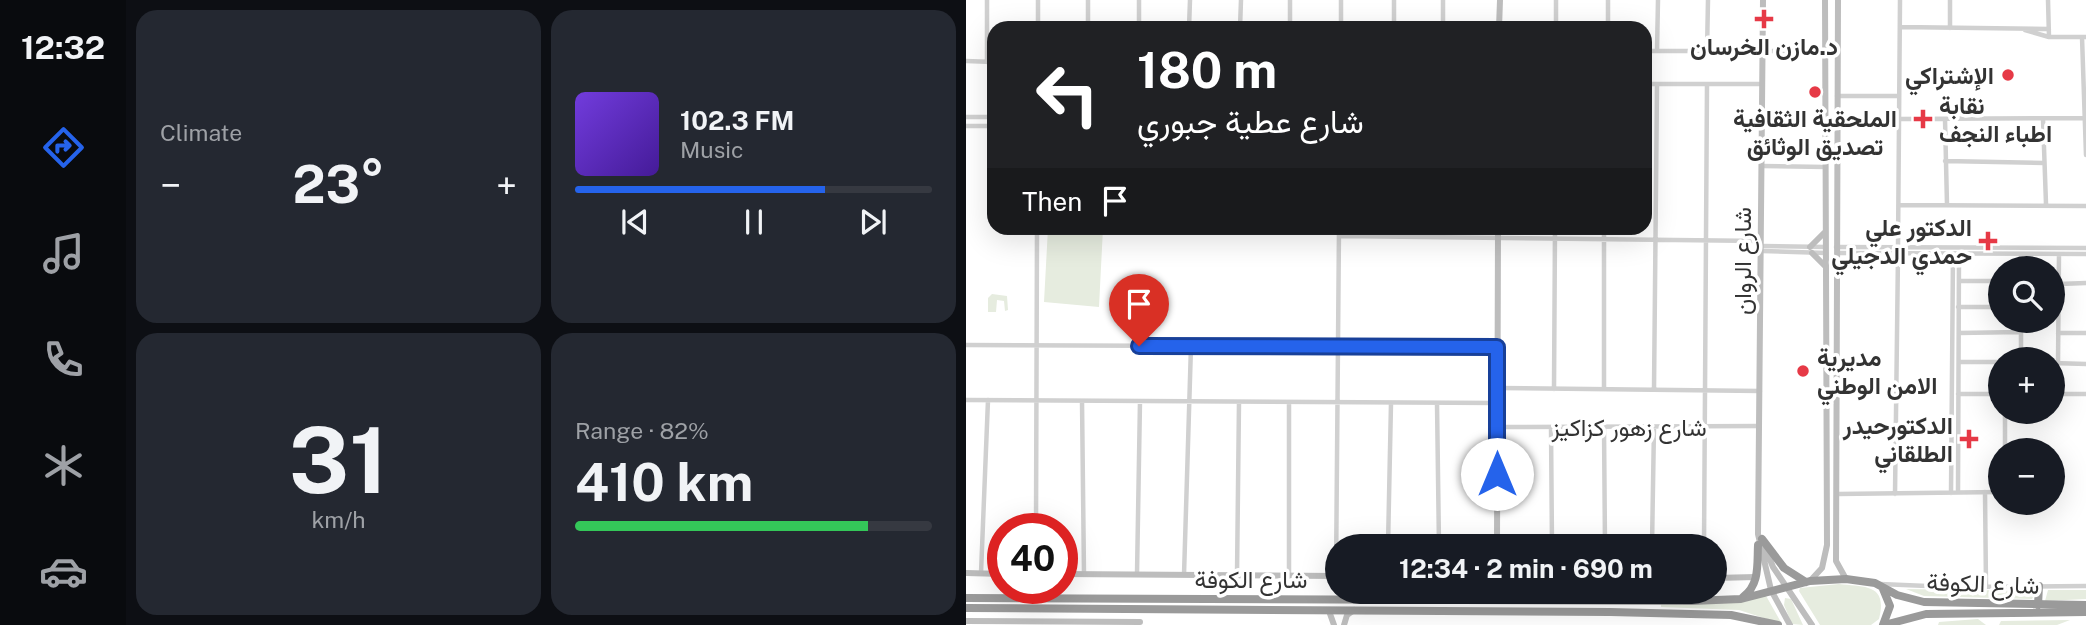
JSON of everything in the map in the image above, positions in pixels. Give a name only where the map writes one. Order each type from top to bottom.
[{"type":"highway","points":[[1760,542],[1784,568],[1808,581]]},
{"type":"highway","points":[[1741,599],[1752,588],[1756,577],[1760,542]]},
{"type":"highway","name":"شارع الكوفة","points":[[1727,599],[1741,599],[1808,581],[1846,579],[1878,585],[1906,598],[1924,602],[2084,608]]},
{"type":"highway","points":[[1878,585],[1890,606],[1883,625]]},
{"type":"highway","points":[[2038,605],[2039,586]]},
{"type":"highway","name":"شارع الكوفة","points":[[1078,594],[1323,598]]},
{"type":"highway","name":"شارع الكوفة","points":[[966,598],[987,596]]},
{"type":"highway","points":[[1323,598],[1329,603],[1327,610]]},
{"type":"highway","name":"شارع الكوفة","points":[[966,608],[1731,615],[1778,625]]},
{"type":"highway","name":"شارع الكوفة","points":[[1883,625],[1926,614],[2084,608]]},
{"type":"main road","points":[[1499,21],[1500,0]]},
{"type":"main road","name":"شارع الروان","points":[[1763,0],[1759,523],[1760,542],[1771,590],[1790,625]]},
{"type":"main road","points":[[1808,581],[1822,568],[1826,553],[1828,412],[1825,0]]},
{"type":"main road","points":[[1838,0],[1836,561],[1846,579]]},
{"type":"main road","points":[[1826,202],[1836,202]]},
{"type":"main road","points":[[1826,228],[1811,250],[1826,269]]},
{"type":"main road","points":[[1497,534],[1498,238]]},
{"type":"main road","points":[[1828,412],[1836,412]]},
{"type":"main road","name":"شارع الروان","points":[[1760,542],[1785,586],[1812,625]]},
{"type":"main road","points":[[966,573],[987,573]]},
{"type":"main road","points":[[1078,574],[1325,576]]},
{"type":"main road","points":[[1727,578],[1756,577]]},
{"type":"main road","points":[[1327,610],[1334,625]]},
{"type":"main road","points":[[1344,625],[1347,615],[1354,610]]},
{"type":"main road","points":[[966,621],[1140,623]]},
{"type":"street","points":[[988,0],[988,21]]},
{"type":"street","points":[[1038,0],[1038,21]]},
{"type":"street","points":[[1088,0],[1088,21]]},
{"type":"street","points":[[1139,0],[1139,21]]},
{"type":"street","points":[[1189,0],[1189,21]]},
{"type":"street","points":[[1240,21],[1241,0]]},
{"type":"street","points":[[1290,0],[1290,21]]},
{"type":"street","points":[[1341,0],[1341,21]]},
{"type":"street","points":[[1394,0],[1394,21]]},
{"type":"street","points":[[1443,0],[1443,21]]},
{"type":"street","points":[[1556,0],[1556,21]]},
{"type":"street","points":[[1608,0],[1608,21]]},
{"type":"street","points":[[1657,51],[1658,0]]},
{"type":"street","points":[[1707,51],[1708,0]]},
{"type":"street","points":[[1895,494],[1900,0]]},
{"type":"street","points":[[1950,0],[1950,28]]},
{"type":"street","points":[[2048,0],[2049,37]]},
{"type":"street","points":[[1900,27],[2049,29]]},
{"type":"street","points":[[2021,29],[2049,37],[2084,37],[2086,155]]},
{"type":"street","points":[[1652,51],[1825,51]]},
{"type":"street","points":[[966,61],[987,62]]},
{"type":"street","points":[[1652,84],[1763,84]]},
{"type":"street","points":[[1654,390],[1657,84]]},
{"type":"street","points":[[1704,534],[1707,84]]},
{"type":"street","points":[[1836,96],[1899,96]]},
{"type":"street","points":[[966,117],[987,117]]},
{"type":"street","points":[[1899,119],[2084,118]]},
{"type":"street","points":[[1945,119],[1947,205]]},
{"type":"street","points":[[2043,119],[2046,204]]},
{"type":"street","points":[[966,126],[987,126]]},
{"type":"street","points":[[1945,161],[2044,163]]},
{"type":"street","points":[[1762,166],[1826,167]]},
{"type":"street","points":[[1899,205],[2086,206]]},
{"type":"street","points":[[1036,513],[1037,235]]},
{"type":"street","points":[[1554,389],[1556,235]]},
{"type":"street","points":[[1604,235],[1604,389]]},
{"type":"street","points":[[1336,534],[1339,236],[1706,241],[1826,250]]},
{"type":"street","points":[[1898,251],[1929,247],[2079,251],[2086,254]]},
{"type":"street","points":[[1929,247],[1929,254]]},
{"type":"street","points":[[1836,250],[1929,254],[2059,254],[2086,248]]},
{"type":"street","points":[[1956,254],[1959,281],[1958,492]]},
{"type":"street","points":[[1951,493],[1956,254]]},
{"type":"street","points":[[1959,281],[1988,281]]},
{"type":"street","points":[[2065,284],[2086,284]]},
{"type":"street","points":[[1958,307],[1988,307]]},
{"type":"street","points":[[1959,333],[1988,332]]},
{"type":"street","points":[[2065,332],[2086,333]]},
{"type":"street","points":[[966,345],[1497,347]]},
{"type":"street","points":[[1184,576],[1191,346]]},
{"type":"street","points":[[1959,362],[1988,362]]},
{"type":"street","points":[[2065,363],[2086,364]]},
{"type":"street","points":[[1497,388],[1761,391]]},
{"type":"street","points":[[1958,394],[1988,394]]},
{"type":"street","points":[[2065,394],[2086,394]]},
{"type":"street","points":[[966,400],[1497,403]]},
{"type":"street","points":[[981,573],[988,400]]},
{"type":"street","points":[[1082,401],[1084,574]]},
{"type":"street","points":[[1137,574],[1140,401]]},
{"type":"street","points":[[1237,575],[1239,402]]},
{"type":"street","points":[[1289,402],[1289,575]]},
{"type":"street","points":[[1388,534],[1391,403]]},
{"type":"street","points":[[1437,403],[1439,534]]},
{"type":"street","points":[[1652,534],[1654,426]]},
{"type":"street","name":"شارع زهور كزاكيز","points":[[1497,427],[1760,426]]},
{"type":"street","points":[[1551,427],[1552,534]]},
{"type":"street","points":[[1604,427],[1605,534]]},
{"type":"street","points":[[1838,494],[1985,492],[1986,586]]},
{"type":"street","points":[[1878,585],[2086,586]]},
{"type":"street","points":[[1140,610],[1140,623]]},
{"type":"shaded area","points":[[1048,235],[1103,235],[1099,307],[1044,302]]},
{"type":"shaded area","points":[[992,294],[1007,296],[1008,310],[1005,311],[1004,301],[997,300],[996,312],[988,312],[988,298]]},
{"type":"shaded area","points":[[1839,584],[1865,587],[1877,593],[1881,608],[1879,619],[1871,625],[1820,625],[1799,591],[1800,588]]},
{"type":"shaded area","points":[[1906,589],[2036,591],[2032,599],[1924,596]]},
{"type":"shaded area","points":[[2048,590],[2086,590],[2086,599],[2045,601]]},
{"type":"shaded area","points":[[1765,594],[1782,624],[1739,610],[1661,607],[1661,604],[1727,604],[1727,597]]},
{"type":"shaded area","points":[[1785,598],[1791,599],[1803,625],[1792,624],[1784,605]]},
{"type":"shaded area","points":[[1978,619],[1986,625],[1938,625],[1939,622]]},
{"type":"shaded area","points":[[2070,620],[2057,625],[1999,625],[2001,621]]},
{"type":"place","name":"د.مازن الخرسان","points":[[1764,19]]},
{"type":"place","name":"الإشتراكي","points":[[2008,75]]},
{"type":"place","name":"الملحقية الثقافية تصديق الوثائق","points":[[1815,92]]},
{"type":"place","name":"نقابة اطباء النجف","points":[[1923,119]]},
{"type":"place","name":"الدكتور علي حمدي الدجيلي","points":[[1988,241]]},
{"type":"place","name":"مديرية الامن الوطني","points":[[1803,371]]},
{"type":"place","name":"الدكتورحيدر الطلقاني","points":[[1969,439]]},
{"type":"route","points":[[1139,346],[1497,347],[1497,474]]}]
